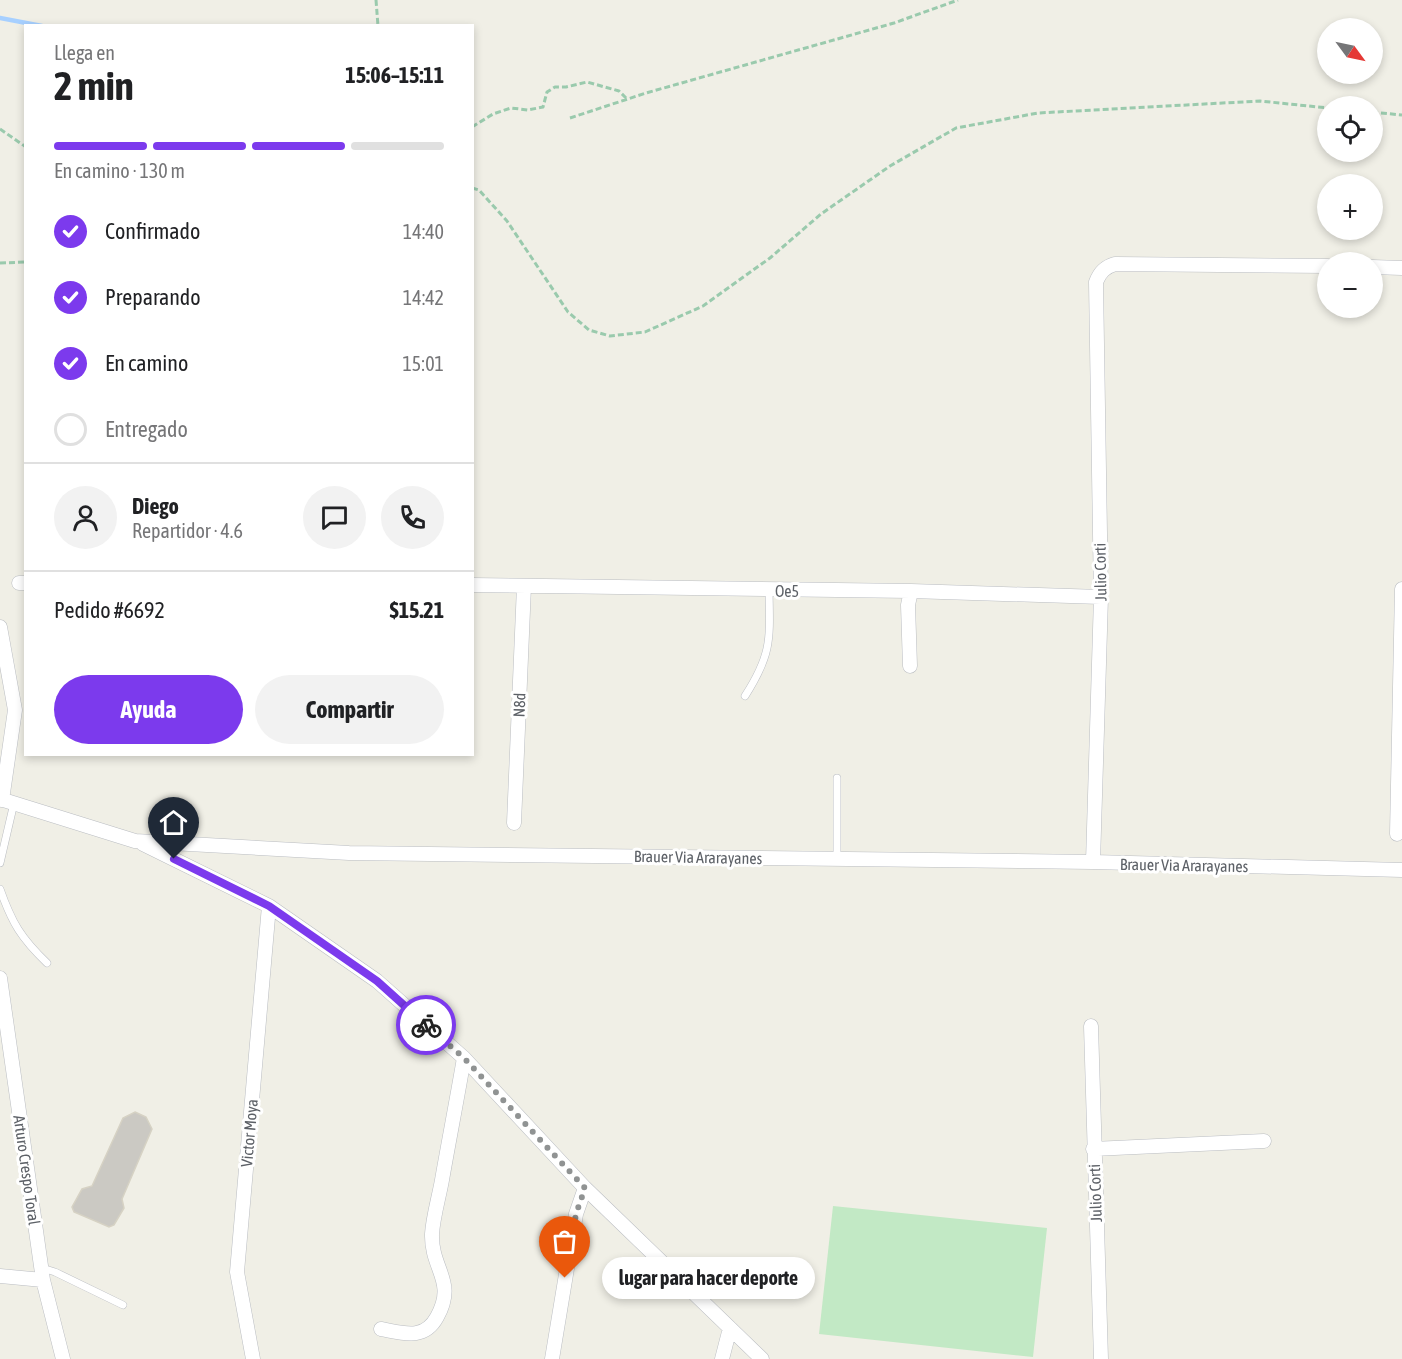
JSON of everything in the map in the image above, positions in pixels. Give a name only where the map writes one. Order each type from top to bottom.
[{"type":"street","name":"Julio Corti","points":[[1093,862],[1101,597],[1096,282],[1102,271],[1115,264],[1317,266]]},
{"type":"street","points":[[1383,267],[1402,268]]},
{"type":"street","name":"Oe5","points":[[474,585],[769,591],[911,591],[1101,597]]},
{"type":"street","name":"N8d","points":[[514,823],[524,586]]},
{"type":"street","points":[[1397,834],[1402,589]]},
{"type":"street","points":[[910,666],[908,605],[911,591]]},
{"type":"street","points":[[0,627],[15,710],[5,801]]},
{"type":"street","name":"Brauer Via Ararayanes","points":[[5,801],[135,841],[349,853],[1093,862],[1402,870]]},
{"type":"street","points":[[135,841],[269,906],[377,981],[464,1058],[585,1188],[762,1359]]},
{"type":"street","name":"Victor Moya","points":[[255,1358],[237,1272],[269,906]]},
{"type":"street","name":"Arturo Crespo Toral","points":[[0,978],[42,1274],[63,1359]]},
{"type":"street","name":"Julio Corti","points":[[1091,1026],[1101,1359]]},
{"type":"street","points":[[381,1329],[415,1336],[427,1330],[437,1319],[446,1296],[446,1286],[438,1268],[432,1235],[464,1058]]},
{"type":"street","points":[[1093,1149],[1264,1141]]},
{"type":"street","points":[[552,1359],[576,1214],[585,1188]]},
{"type":"street","points":[[0,1276],[42,1274]]},
{"type":"street","points":[[723,1359],[730,1328]]},
{"type":"street","points":[[542,1359],[555,1342]]},
{"type":"lane","points":[[745,696],[762,671],[770,640],[769,591]]},
{"type":"lane","points":[[837,778],[837,859]]},
{"type":"lane","points":[[0,863],[5,801]]},
{"type":"lane","points":[[0,889],[8,911],[25,941],[47,963]]},
{"type":"lane","points":[[42,1274],[56,1272],[123,1305]]},
{"type":"path","points":[[376,0],[378,24]]},
{"type":"path","points":[[570,118],[627,99],[905,20],[958,0]]},
{"type":"path","points":[[474,126],[493,114],[511,108],[528,110],[543,107],[548,92],[555,87],[587,82],[598,83],[619,91],[627,99]]},
{"type":"path","points":[[474,189],[507,220],[568,312],[589,330],[610,336],[645,332],[703,306],[770,258],[821,214],[890,166],[956,128],[1038,113],[1260,101],[1317,107]]},
{"type":"path","points":[[1383,113],[1402,115]]},
{"type":"path","points":[[0,129],[24,146]]},
{"type":"path","points":[[0,262],[24,262]]},
{"type":"green space","points":[[833,1206],[1047,1228],[1033,1357],[819,1334]]},
{"type":"building","points":[[135,1112],[146,1117],[152,1129],[122,1199],[124,1208],[114,1225],[109,1227],[74,1212],[72,1207],[82,1189],[92,1186],[123,1118]]},
{"type":"building","points":[[637,1260],[649,1271],[640,1280],[628,1269]]},
{"type":"waterway","points":[[0,18],[32,24]]},
{"type":"way so far","points":[[426,1025],[464,1058],[585,1188],[576,1214],[565,1278]]},
{"type":"place","name":"lugar para hacer deporte","points":[[565,1278]]},
{"type":"route","points":[[174,859],[269,906],[377,981],[426,1025]]}]
